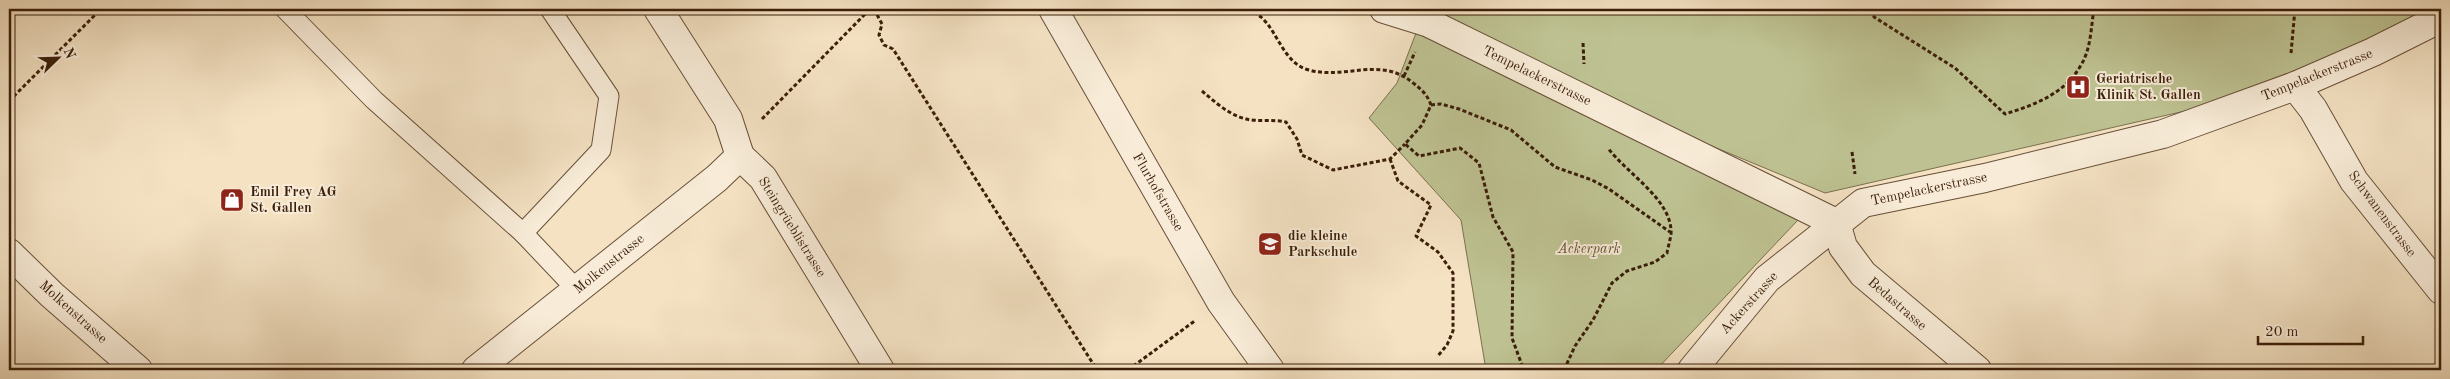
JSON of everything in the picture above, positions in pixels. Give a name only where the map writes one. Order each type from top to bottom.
[{"type":"street","name":"Steingrüeblistrasse","points":[[658,9],[728,119],[740,156],[763,178],[880,370]]},
{"type":"street","name":"Flurhofstrasse","points":[[1053,9],[1221,302],[1270,370]]},
{"type":"street","name":"Tempelackerstrasse","points":[[1384,9],[1429,22],[1836,223],[1863,203],[1985,178],[2163,134],[2295,86],[2373,52],[2441,18]]},
{"type":"street","name":"Schwanenstrasse","points":[[2295,86],[2313,108],[2354,181],[2441,290]]},
{"type":"street","name":"Molkenstrasse","points":[[476,370],[717,178],[740,156]]},
{"type":"street","name":"Ackerstrasse","points":[[1692,370],[1768,278],[1836,223]]},
{"type":"street","name":"Bedastrasse","points":[[1836,223],[1843,246],[1864,274],[1977,370]]},
{"type":"street","name":"Molkenstrasse","points":[[9,253],[138,370]]},
{"type":"lane","points":[[284,9],[374,100],[523,233],[577,290]]},
{"type":"lane","points":[[523,233],[601,150],[610,96],[550,9]]},
{"type":"path","points":[[9,101],[101,9]]},
{"type":"path","points":[[740,156],[759,122],[870,9]]},
{"type":"path","points":[[874,9],[882,24],[879,35],[884,45],[893,49],[1098,370]]},
{"type":"path","points":[[1202,90],[1219,106],[1246,119],[1272,119],[1286,122],[1297,139],[1302,155],[1317,164],[1333,170],[1390,159],[1422,125],[1431,105],[1427,94],[1401,74],[1377,68],[1335,73],[1307,70],[1288,56],[1262,17],[1248,9]]},
{"type":"path","points":[[1804,13],[1807,9]]},
{"type":"path","points":[[1872,9],[1874,18],[1955,68],[2005,114],[2040,103],[2068,82],[2081,65],[2087,50],[2094,9]]},
{"type":"path","points":[[2295,9],[2291,57],[2295,86]]},
{"type":"path","points":[[1564,370],[1575,346],[1612,283],[1627,271],[1655,262],[1667,253],[1671,232],[1665,212],[1650,191],[1615,157],[1598,132],[1586,100]]},
{"type":"path","points":[[1431,105],[1441,104],[1511,130],[1555,167],[1592,180],[1609,189],[1656,224],[1671,232]]},
{"type":"path","points":[[1405,144],[1419,156],[1460,148],[1479,163],[1493,217],[1513,252],[1512,338],[1523,368],[1528,370]]},
{"type":"path","points":[[1390,159],[1398,181],[1431,205],[1416,236],[1438,252],[1453,273],[1453,331],[1447,345],[1437,357]]},
{"type":"path","points":[[1128,370],[1198,319]]},
{"type":"green space","points":[[1381,9],[2441,9],[2295,86],[1825,193]]},
{"type":"green space","name":"Ackerpark","points":[[1416,33],[1565,102],[1798,220],[1656,370],[1486,370],[1461,220],[1369,118],[1397,83]]},
{"type":"place","name":"Geriatrische Klinik St. Gallen","points":[[2078,87]]},
{"type":"place","name":"Emil Frey AG St. Gallen","points":[[232,200]]},
{"type":"place","name":"die kleine Parkschule","points":[[1270,244]]}]
